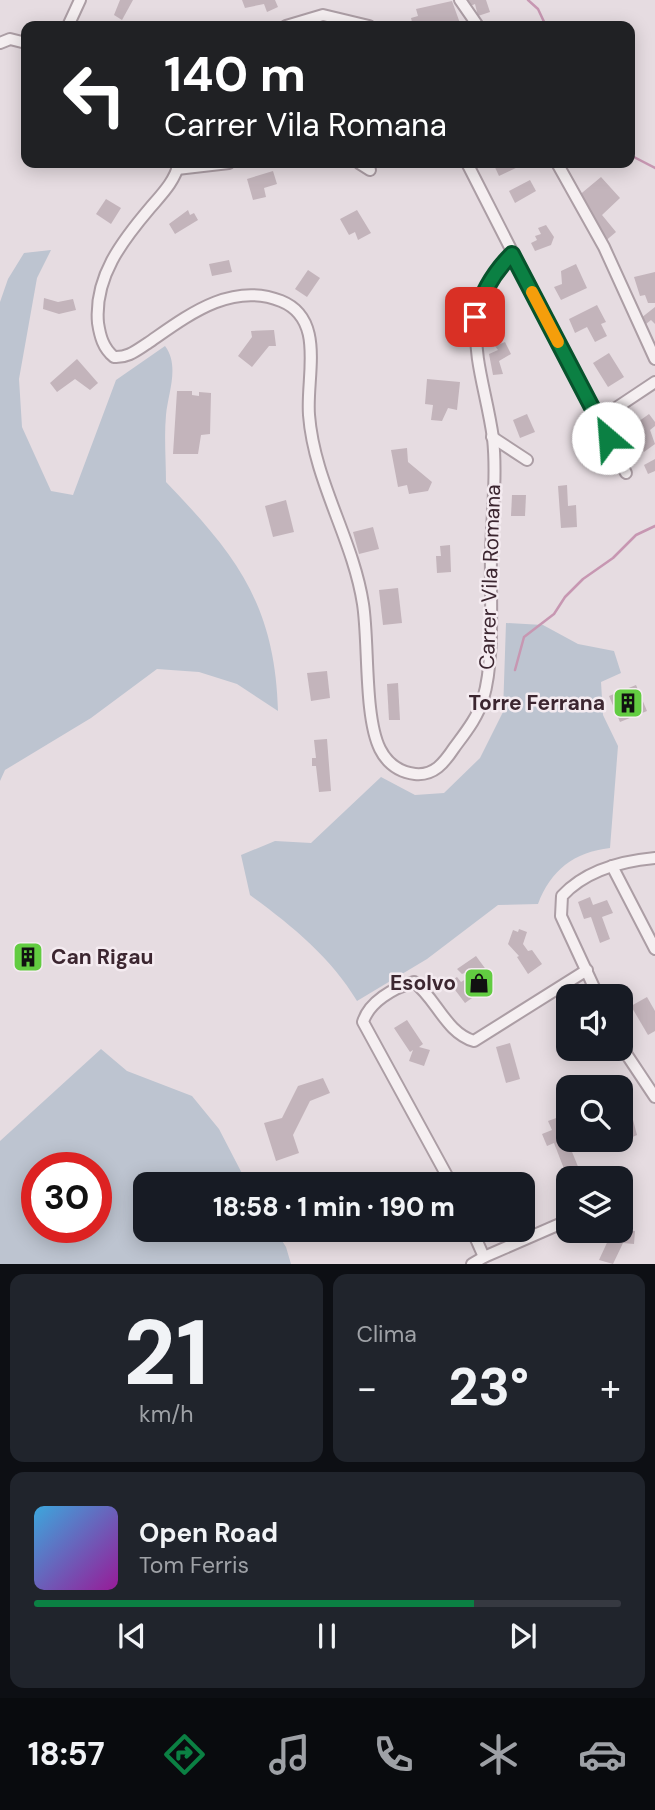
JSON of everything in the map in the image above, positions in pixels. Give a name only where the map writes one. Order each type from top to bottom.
[{"type":"street","points":[[70,21],[80,0]]},
{"type":"street","points":[[460,0],[475,21]]},
{"type":"street","points":[[303,21],[323,15],[348,21]]},
{"type":"street","points":[[0,43],[10,39],[21,42]]},
{"type":"street","name":"Carrer Vila Romana","points":[[177,168],[169,187],[135,226],[111,261],[100,290],[98,307],[104,345],[114,356],[127,356],[211,303],[243,295],[277,299],[290,305],[306,321],[310,338],[311,432],[322,477],[355,568],[363,601],[375,735],[387,759],[408,773],[432,772],[442,766],[477,714],[483,698],[488,661],[492,437],[480,378],[475,317],[479,301],[497,269],[512,254]]},
{"type":"street","points":[[469,168],[626,473]]},
{"type":"street","points":[[560,168],[604,247],[655,359]]},
{"type":"street","points":[[598,420],[655,382]]},
{"type":"street","points":[[492,437],[527,460]]},
{"type":"street","points":[[592,984],[561,916],[562,896],[570,886],[612,866],[655,858]]},
{"type":"street","points":[[612,866],[655,950]]},
{"type":"street","points":[[445,1172],[363,1022],[367,1009],[402,985],[414,982],[424,989],[464,1038],[474,1041],[587,970]]},
{"type":"street","points":[[631,1061],[655,1097]]},
{"type":"street","points":[[472,1264],[556,1226]]},
{"type":"street","points":[[477,1242],[484,1257]]},
{"type":"shaded area","points":[[51,250],[37,278],[19,379],[22,427],[51,491],[73,495],[116,380],[165,346],[172,362],[165,423],[166,482],[213,534],[247,584],[260,611],[269,641],[278,711],[237,684],[199,672],[157,669],[91,718],[5,770],[0,781],[0,302],[8,279],[24,253]]},
{"type":"shaded area","points":[[506,623],[543,625],[578,644],[614,651],[621,673],[601,682],[603,715],[618,746],[610,848],[585,854],[565,865],[550,881],[538,904],[498,905],[427,959],[357,1001],[335,970],[309,942],[250,895],[241,855],[275,841],[311,843],[381,777],[415,795],[444,793],[480,758],[503,712]]},
{"type":"shaded area","points":[[101,1049],[127,1071],[192,1096],[219,1129],[241,1172],[133,1172],[133,1242],[283,1242],[291,1264],[0,1264],[0,1141]]},
{"type":"building","points":[[120,0],[133,0],[122,20],[114,15]]},
{"type":"building","points":[[242,0],[275,0],[278,7],[267,12],[264,4],[245,8]]},
{"type":"building","points":[[465,0],[486,0],[490,12],[478,16],[475,4],[468,7]]},
{"type":"building","points":[[452,1],[459,21],[412,21],[411,18],[418,16],[416,9]]},
{"type":"building","points":[[495,168],[516,168],[499,176]]},
{"type":"building","points":[[273,171],[277,184],[264,188],[266,197],[253,200],[247,179]]},
{"type":"building","points":[[601,177],[620,198],[602,215],[616,232],[603,243],[577,197]]},
{"type":"building","points":[[530,180],[536,191],[515,203],[509,191]]},
{"type":"building","points":[[106,199],[121,208],[111,224],[96,214]]},
{"type":"building","points":[[188,210],[190,215],[194,213],[198,220],[175,234],[169,224]]},
{"type":"building","points":[[357,210],[371,233],[358,240],[355,232],[349,235],[340,219]]},
{"type":"building","points":[[546,225],[554,237],[551,245],[535,251],[531,243],[537,240],[535,236],[541,234],[538,228]]},
{"type":"building","points":[[229,260],[232,272],[212,276],[209,264]]},
{"type":"building","points":[[576,264],[587,288],[561,300],[554,287],[562,284],[561,271]]},
{"type":"building","points":[[308,270],[320,278],[307,297],[295,289]]},
{"type":"building","points":[[655,272],[655,303],[648,303],[645,295],[640,296],[634,277]]},
{"type":"building","points":[[44,298],[58,302],[73,299],[76,310],[59,314],[43,309]]},
{"type":"building","points":[[597,305],[606,322],[601,324],[607,336],[595,342],[587,327],[575,333],[569,319]]},
{"type":"building","points":[[655,307],[655,324],[651,320],[646,324],[641,318]]},
{"type":"building","points":[[274,330],[276,346],[269,346],[252,367],[238,356],[252,337],[251,331]]},
{"type":"building","points":[[505,342],[511,354],[499,361],[503,374],[493,375],[489,354],[498,350],[495,346]]},
{"type":"building","points":[[609,353],[624,377],[608,387],[593,363]]},
{"type":"building","points":[[77,359],[98,383],[90,390],[75,379],[57,392],[50,383]]},
{"type":"building","points":[[427,379],[460,382],[457,410],[448,408],[442,421],[431,420],[433,405],[425,404]]},
{"type":"building","points":[[177,391],[192,391],[192,395],[199,396],[199,392],[211,393],[210,434],[201,435],[198,454],[173,454]]},
{"type":"building","points":[[527,414],[535,432],[520,438],[513,420]]},
{"type":"building","points":[[649,414],[655,422],[655,426],[650,430],[655,444],[644,452],[633,437],[630,439],[624,432]]},
{"type":"building","points":[[407,448],[408,462],[432,482],[428,491],[409,494],[407,485],[398,487],[391,450]]},
{"type":"building","points":[[655,459],[655,471],[648,474],[644,465]]},
{"type":"building","points":[[567,485],[568,506],[576,505],[577,527],[561,528],[558,486]]},
{"type":"building","points":[[512,495],[526,495],[525,516],[511,516]]},
{"type":"building","points":[[286,500],[294,532],[273,537],[265,506]]},
{"type":"building","points":[[373,527],[379,549],[359,554],[353,532]]},
{"type":"building","points":[[450,545],[451,572],[437,573],[436,556],[441,556],[440,546]]},
{"type":"building","points":[[398,588],[402,623],[383,625],[379,590]]},
{"type":"building","points":[[327,671],[330,698],[311,701],[307,673]]},
{"type":"building","points":[[398,683],[400,720],[389,720],[387,684]]},
{"type":"building","name":"Torre Ferrana","points":[[636,685],[647,711],[620,722],[609,696]]},
{"type":"building","points":[[327,739],[331,791],[319,792],[316,766],[312,766],[312,758],[316,758],[314,740]]},
{"type":"building","points":[[590,897],[593,905],[607,900],[613,913],[602,917],[610,939],[600,943],[591,917],[584,919],[578,902]]},
{"type":"building","points":[[519,929],[527,932],[523,944],[528,951],[532,950],[542,964],[528,974],[517,957],[519,956],[508,944],[513,930],[518,932]]},
{"type":"building","name":"Can Rigau","points":[[17,944],[28,945],[27,950],[42,952],[40,965],[15,962]]},
{"type":"building","points":[[476,956],[490,975],[485,979],[489,986],[465,1003],[449,982],[457,977],[461,982],[471,976],[467,972],[462,974],[457,969]]},
{"type":"building","points":[[647,997],[655,1011],[655,1031],[648,1035],[633,1005]]},
{"type":"building","points":[[407,1020],[423,1044],[419,1047],[430,1050],[424,1066],[409,1061],[413,1050],[410,1052],[394,1028]]},
{"type":"building","points":[[510,1043],[520,1079],[506,1083],[496,1047]]},
{"type":"building","points":[[323,1078],[330,1093],[310,1101],[293,1135],[299,1153],[276,1161],[264,1123],[282,1118],[298,1086]]},
{"type":"building","points":[[556,1118],[556,1148],[554,1143],[547,1146],[542,1134],[552,1130],[548,1121]]},
{"type":"building","points":[[633,1120],[637,1135],[633,1137]]},
{"type":"building","points":[[557,1152],[572,1152],[578,1166],[563,1166]]},
{"type":"building","points":[[607,1243],[623,1243],[613,1264],[599,1260]]},
{"type":"waterway","points":[[528,0],[538,9],[544,21]]},
{"type":"waterway","points":[[635,158],[655,168]]},
{"type":"waterway","points":[[515,670],[524,637],[554,614],[565,597],[583,579],[613,558],[636,535],[655,526]]},
{"type":"slow traffic","points":[[532,292],[558,342]]},
{"type":"place","name":"Torre Ferrana","points":[[628,703]]},
{"type":"place","name":"Can Rigau","points":[[28,957]]},
{"type":"place","name":"Esolvo","points":[[479,983]]},
{"type":"route","points":[[475,317],[479,301],[497,269],[512,254],[608,438]]}]
